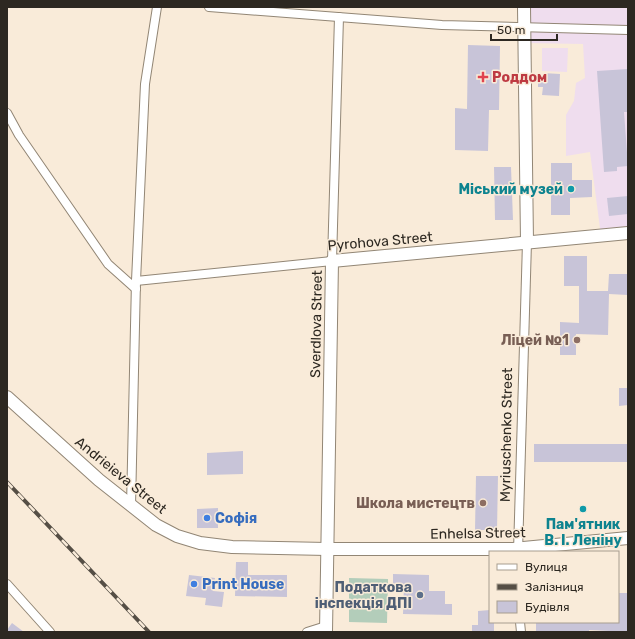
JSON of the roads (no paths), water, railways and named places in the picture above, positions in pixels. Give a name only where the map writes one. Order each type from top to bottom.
[{"type":"street","points":[[131,506],[136,285],[145,84],[156,7]]},
{"type":"street","points":[[209,7],[442,25],[628,30]]},
{"type":"street","name":"Myriuschenko Street","points":[[518,550],[527,242],[524,7]]},
{"type":"street","name":"Sverdlova Street","points":[[326,629],[332,260],[339,17]]},
{"type":"street","points":[[7,113],[19,135],[108,264],[136,285]]},
{"type":"street","name":"Pyrohova Street","points":[[136,285],[332,260],[628,233]]},
{"type":"street","name":"Andrieieva Street","points":[[7,397],[99,480],[156,525],[177,536],[200,543],[232,547],[327,549]]},
{"type":"street","name":"Enhelsa Street","points":[[327,549],[518,550],[628,538]]},
{"type":"street","points":[[7,584],[50,632]]},
{"type":"street","points":[[306,632],[326,629]]},
{"type":"railway","points":[[7,482],[149,632]]},
{"type":"place","name":"Роддом","points":[[483,77]]},
{"type":"place","name":"Міський музей","points":[[571,189]]},
{"type":"place","name":"Ліцей №1","points":[[577,340]]},
{"type":"place","name":"Школа мистецтв","points":[[483,503]]},
{"type":"place","name":"Пам'ятник В. І. Леніну","points":[[583,509]]},
{"type":"place","name":"Софія","points":[[207,518]]},
{"type":"place","name":"Print House","points":[[194,584]]},
{"type":"place","name":"Податкова інспекція ДПІ","points":[[420,595]]}]
